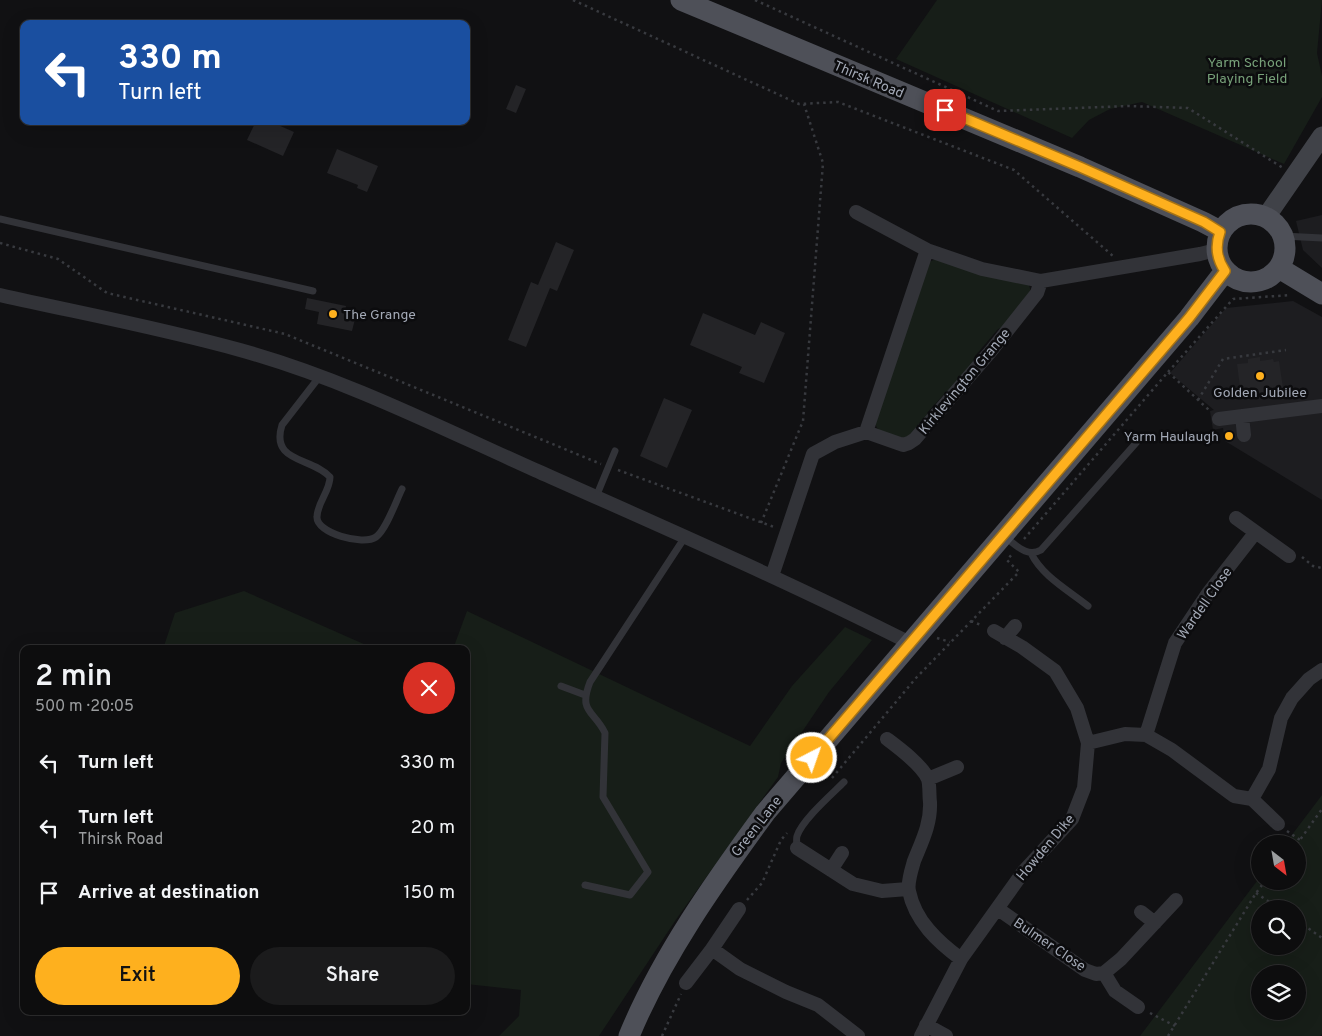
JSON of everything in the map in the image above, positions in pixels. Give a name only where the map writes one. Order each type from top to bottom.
[{"type":"main road","name":"Thirsk Road","points":[[681,0],[1080,167],[1204,222],[1212,245]]},
{"type":"main road","points":[[1266,217],[1322,136]]},
{"type":"main road","points":[[1253,214],[1266,217],[1273,222],[1283,236],[1284,252],[1279,268],[1270,276],[1259,281],[1246,282],[1235,279],[1225,271],[1220,265],[1212,245],[1229,221],[1240,215],[1253,214]]},
{"type":"main road","points":[[1279,268],[1318,292]]},
{"type":"main road","name":"Green Lane","points":[[628,1036],[656,980],[676,946],[725,868],[765,813],[910,643],[1010,541],[1225,271]]},
{"type":"street","points":[[856,212],[927,250],[982,269],[1041,281],[1125,267],[1212,245]]},
{"type":"street","points":[[772,576],[813,454],[835,442],[866,432],[927,250]]},
{"type":"street","name":"Kirklevington Grange","points":[[866,432],[903,445],[915,439],[991,351],[1037,293],[1041,281]]},
{"type":"street","points":[[0,296],[106,318],[240,350],[320,376],[406,412],[772,576],[910,643]]},
{"type":"street","points":[[1219,419],[1322,406]]},
{"type":"street","points":[[1242,416],[1244,435]]},
{"type":"street","points":[[1236,518],[1289,556]]},
{"type":"street","name":"Wardell Close","points":[[1146,735],[1175,643],[1209,592],[1255,533]]},
{"type":"street","name":"Howden Dike","points":[[923,1030],[961,960],[1024,870],[1072,819],[1084,788],[1088,743],[1077,708],[1055,671],[1000,634],[1015,626]]},
{"type":"street","points":[[1252,799],[1269,769],[1281,718],[1288,705],[1309,679],[1322,670]]},
{"type":"street","points":[[1088,743],[1125,734],[1146,735],[1172,750],[1234,796],[1252,799],[1278,824]]},
{"type":"street","points":[[887,739],[912,759],[928,779],[930,810],[928,828],[913,864],[908,889],[916,911],[928,931],[961,960]]},
{"type":"street","points":[[928,779],[957,767]]},
{"type":"street","points":[[797,848],[853,884],[882,891],[908,889]]},
{"type":"street","points":[[831,870],[842,853]]},
{"type":"street","name":"Bulmer Close","points":[[998,909],[1085,970],[1096,974],[1104,973],[1176,900]]},
{"type":"street","points":[[686,983],[739,909]]},
{"type":"street","points":[[1141,912],[1155,923]]},
{"type":"street","points":[[712,949],[748,973],[818,1005],[858,1036]]},
{"type":"street","name":"Bulmer Close","points":[[1104,973],[1115,991],[1138,1007]]},
{"type":"street","points":[[923,1030],[946,1036]]},
{"type":"lane","points":[[0,219],[313,291]]},
{"type":"lane","points":[[1283,236],[1322,238]]},
{"type":"lane","points":[[320,376],[282,425],[279,435],[280,444],[290,455],[324,470],[330,477],[330,485],[317,517],[318,523],[328,531],[338,535],[355,540],[369,541],[378,536],[402,489]]},
{"type":"lane","points":[[1031,553],[1038,552],[1045,546],[1136,443]]},
{"type":"lane","points":[[596,497],[615,452]]},
{"type":"lane","points":[[585,885],[630,895],[648,872],[603,797],[606,733],[590,714],[586,705],[585,695],[590,682],[685,537]]},
{"type":"lane","points":[[1010,541],[1031,553],[1047,574],[1088,606]]},
{"type":"lane","points":[[561,686],[585,695]]},
{"type":"lane","points":[[797,848],[797,837],[800,829],[822,803],[844,782]]},
{"type":"path","points":[[573,0],[799,104],[838,102],[1014,170],[1125,267]]},
{"type":"path","points":[[755,0],[998,110],[1129,106],[1188,108],[1294,175]]},
{"type":"path","points":[[761,522],[802,421],[823,163],[804,104]]},
{"type":"path","points":[[0,243],[58,259],[107,292],[285,334],[608,467],[786,532]]},
{"type":"path","points":[[831,780],[916,678],[1019,572],[1007,560],[1010,541],[1168,372],[1233,299],[1318,292]]},
{"type":"path","points":[[1198,400],[1223,359],[1286,350]]},
{"type":"path","points":[[1168,372],[1219,419]]},
{"type":"path","points":[[1289,556],[1296,553],[1314,566],[1322,568]]},
{"type":"path","points":[[1303,835],[1322,809]]},
{"type":"path","points":[[739,909],[762,883],[781,840],[787,832]]},
{"type":"path","points":[[1168,1036],[1176,1026],[1258,890]]},
{"type":"path","points":[[1256,893],[1266,900]]},
{"type":"path","points":[[1306,927],[1322,938]]},
{"type":"path","points":[[662,1036],[686,983]]},
{"type":"path","points":[[1138,1007],[1176,1026]]},
{"type":"shaded area","points":[[1322,215],[1322,268],[1303,250],[1296,221]]},
{"type":"shaded area","points":[[1293,301],[1322,317],[1322,500],[1225,441],[1223,428],[1213,430],[1210,411],[1214,410],[1170,373],[1226,308]]},
{"type":"green space","name":"Yarm School Playing Field","points":[[937,0],[1322,0],[1317,53],[1322,76],[1322,97],[1284,164],[1142,102],[1110,109],[1089,120],[1072,138],[896,59]]},
{"type":"green space","points":[[936,259],[1029,285],[1031,292],[1004,327],[998,329],[975,356],[976,361],[950,392],[946,392],[927,413],[927,418],[920,426],[906,437],[896,437],[879,431],[875,424],[929,262]]},
{"type":"green space","points":[[244,591],[366,645],[164,645],[175,613]]},
{"type":"green space","points":[[467,611],[750,746],[792,686],[845,627],[872,640],[829,692],[781,763],[778,777],[675,921],[599,1036],[499,1036],[519,1016],[521,990],[470,984],[470,645],[454,645]]},
{"type":"green space","points":[[1322,795],[1322,1034],[1320,1036],[1140,1036],[1251,889],[1306,890],[1306,835],[1292,835]]},
{"type":"building","points":[[516,85],[526,89],[516,113],[506,109]]},
{"type":"building","points":[[254,125],[278,125],[294,132],[283,156],[247,140]]},
{"type":"building","points":[[337,149],[378,166],[367,192],[357,188],[358,185],[327,173]]},
{"type":"building","points":[[556,242],[574,250],[557,291],[550,288],[526,347],[508,340],[531,282],[538,285]]},
{"type":"building","points":[[307,298],[346,306],[344,317],[355,319],[352,331],[317,324],[319,312],[305,309]]},
{"type":"building","points":[[703,313],[755,335],[761,322],[785,333],[764,383],[739,373],[742,367],[690,345]]},
{"type":"building","name":"Golden Jubilee","points":[[1260,357],[1260,361],[1273,359],[1274,362],[1279,361],[1283,388],[1273,389],[1274,395],[1262,396],[1262,392],[1241,395],[1237,364],[1248,363],[1248,359]]},
{"type":"building","points":[[664,398],[692,410],[667,468],[640,456]]},
{"type":"place","name":"The Grange","points":[[333,314]]},
{"type":"place","name":"Golden Jubilee","points":[[1260,376]]},
{"type":"place","name":"Yarm Haulaugh","points":[[1229,436]]},
{"type":"route","points":[[812,758],[1189,318],[1225,271],[1220,265],[1216,250],[1220,232],[1204,222],[945,110]]}]
